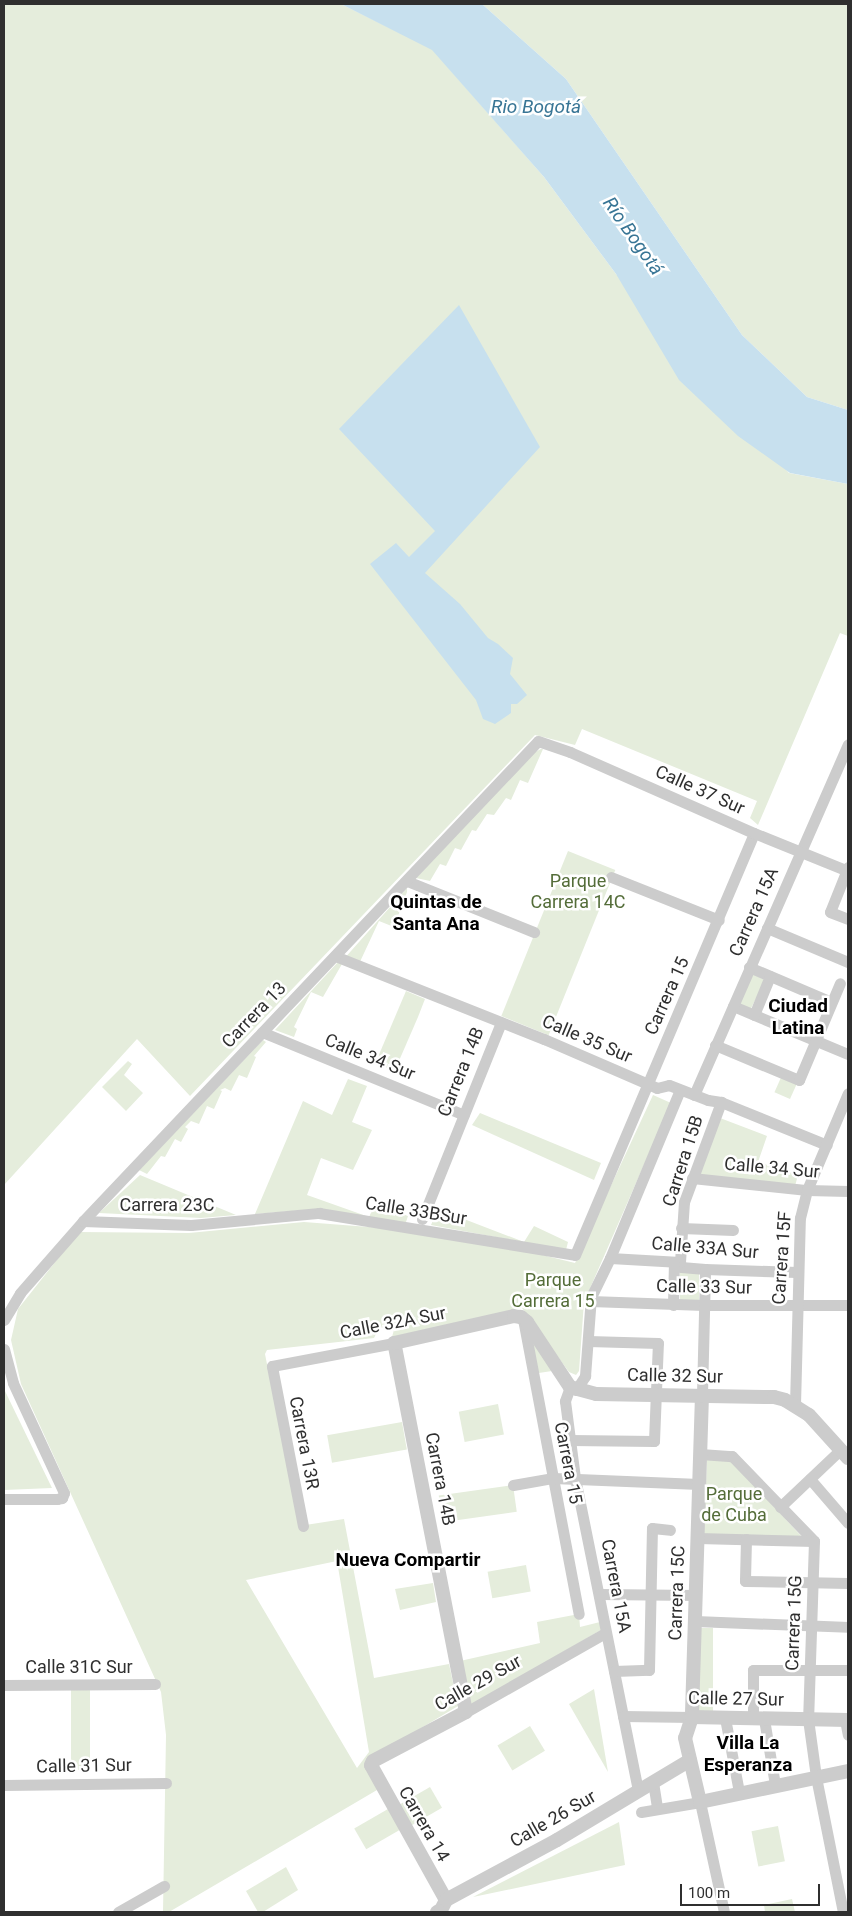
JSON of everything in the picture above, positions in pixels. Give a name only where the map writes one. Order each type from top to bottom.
[{"type":"street","name":"Calle 37 Sur","points":[[538,741],[570,752],[754,833],[848,869]]},
{"type":"street","name":"Carrera 13","points":[[4,1320],[20,1293],[83,1221],[538,741]]},
{"type":"street","name":"Carrera 15A","points":[[694,1095],[848,744]]},
{"type":"street","name":"Carrera 15","points":[[575,1255],[647,1083],[719,920],[754,833]]},
{"type":"street","points":[[848,869],[830,912],[848,919]]},
{"type":"street","points":[[611,877],[719,920]]},
{"type":"street","points":[[407,880],[534,932]]},
{"type":"street","points":[[767,928],[848,962]]},
{"type":"street","name":"Calle 35 Sur","points":[[335,956],[501,1022],[657,1088],[669,1085],[708,1100],[721,1102],[827,1145]]},
{"type":"street","points":[[749,967],[831,1002]]},
{"type":"street","points":[[754,1015],[770,976]]},
{"type":"street","points":[[715,1045],[799,1080],[840,983]]},
{"type":"street","points":[[733,1006],[848,1054]]},
{"type":"street","name":"Carrera 14B","points":[[422,1219],[501,1022]]},
{"type":"street","name":"Calle 34 Sur","points":[[262,1032],[464,1115]]},
{"type":"street","name":"Carrera 15A","points":[[638,1792],[575,1478],[565,1394],[585,1376],[590,1301],[610,1258],[680,1090]]},
{"type":"street","name":"Carrera 15F","points":[[795,1404],[796,1305],[800,1218],[807,1190],[848,1093]]},
{"type":"street","name":"Carrera 15B","points":[[673,1305],[684,1202],[721,1102]]},
{"type":"street","name":"Calle 34 Sur","points":[[692,1178],[807,1190],[848,1191]]},
{"type":"street","name":"Calle 33BSur","points":[[251,1219],[319,1213],[575,1255]]},
{"type":"street","name":"Carrera 23C","points":[[83,1221],[191,1225],[251,1219]]},
{"type":"street","points":[[681,1228],[733,1230]]},
{"type":"street","name":"Calle 33A Sur","points":[[610,1258],[677,1262],[681,1267],[705,1269],[797,1272]]},
{"type":"street","name":"Carrera 15C","points":[[705,1269],[692,1717],[686,1738],[724,1912]]},
{"type":"street","name":"Calle 33 Sur","points":[[590,1301],[673,1305],[848,1305]]},
{"type":"street","name":"Calle 32A Sur","points":[[272,1366],[514,1316],[522,1318]]},
{"type":"street","name":"Carrera 15","points":[[522,1318],[579,1614]]},
{"type":"street","points":[[522,1318],[573,1388]]},
{"type":"street","points":[[570,1440],[654,1441],[658,1343],[588,1341]]},
{"type":"street","name":"Carrera 14B","points":[[394,1342],[466,1712]]},
{"type":"street","points":[[4,1349],[6,1367],[62,1487],[62,1498],[4,1500]]},
{"type":"street","name":"Carrera 13R","points":[[272,1366],[303,1526]]},
{"type":"street","name":"Calle 32 Sur","points":[[573,1388],[596,1394],[774,1397],[795,1404],[809,1415],[844,1454]]},
{"type":"street","points":[[700,1454],[732,1456],[780,1508],[814,1541]]},
{"type":"street","points":[[780,1508],[810,1479],[844,1454]]},
{"type":"street","points":[[513,1485],[553,1478],[699,1484]]},
{"type":"street","points":[[810,1479],[848,1523]]},
{"type":"street","points":[[614,1671],[649,1670],[652,1528],[670,1530]]},
{"type":"street","points":[[698,1538],[814,1541]]},
{"type":"street","points":[[746,1539],[745,1581],[848,1583]]},
{"type":"street","name":"Carrera 15G","points":[[814,1541],[808,1719],[816,1777],[843,1912]]},
{"type":"street","points":[[599,1594],[696,1595]]},
{"type":"street","points":[[695,1621],[848,1628]]},
{"type":"street","name":"Calle 29 Sur","points":[[371,1765],[373,1761],[466,1712],[605,1633]]},
{"type":"street","points":[[775,1785],[759,1719],[753,1670],[848,1670]]},
{"type":"street","name":"Calle 31C Sur","points":[[4,1685],[155,1684]]},
{"type":"street","name":"Calle 27 Sur","points":[[623,1716],[847,1720]]},
{"type":"street","points":[[725,1718],[739,1792]]},
{"type":"street","points":[[847,1720],[848,1735]]},
{"type":"street","name":"Calle 26 Sur","points":[[441,1909],[690,1760]]},
{"type":"street","name":"Carrera 14","points":[[371,1765],[441,1909]]},
{"type":"street","points":[[640,1812],[700,1802],[739,1792],[848,1770]]},
{"type":"street","points":[[653,1782],[657,1808]]},
{"type":"street","name":"Calle 31 Sur","points":[[4,1785],[166,1783]]},
{"type":"street","points":[[118,1912],[164,1886]]},
{"type":"green space","points":[[4,4],[341,4],[432,49],[544,177],[616,274],[789,473],[848,484],[848,636],[840,633],[758,825],[750,818],[757,801],[582,729],[575,745],[535,735],[190,1096],[137,1039],[4,1185]]},
{"type":"green space","points":[[482,4],[848,4],[848,410],[807,397],[742,335],[566,79]]},
{"type":"green space","points":[[543,749],[528,783],[520,780],[511,800],[506,798],[494,815],[487,814],[476,831],[472,830],[461,850],[455,848],[446,866],[440,864],[430,881],[416,878],[533,753]]},
{"type":"green space","name":"Parque Carrera 14C","points":[[568,851],[615,870],[549,1035],[501,1016]]},
{"type":"green space","points":[[407,888],[394,927],[379,921],[358,966],[343,960]]},
{"type":"green space","points":[[339,961],[342,964],[323,997],[311,992],[294,1027],[297,1029],[294,1037],[275,1030]]},
{"type":"green space","points":[[751,973],[765,980],[750,1010],[736,1002]]},
{"type":"green space","points":[[406,991],[425,999],[395,1070],[375,1064]]},
{"type":"green space","points":[[263,1040],[266,1042],[254,1056],[256,1057],[247,1078],[239,1075],[231,1091],[225,1088],[220,1090],[222,1091],[214,1109],[207,1106],[199,1124],[191,1121],[185,1127],[188,1129],[181,1142],[175,1139],[165,1157],[161,1156],[147,1174],[139,1170]]},
{"type":"green space","points":[[128,1061],[132,1064],[124,1075],[143,1093],[126,1111],[102,1087]]},
{"type":"green space","points":[[783,1073],[799,1080],[790,1099],[774,1092]]},
{"type":"green space","points":[[348,1079],[367,1086],[352,1122],[372,1130],[353,1170],[321,1158],[307,1195],[369,1217],[375,1204],[408,1216],[405,1225],[318,1209],[255,1214],[303,1101],[332,1115]]},
{"type":"green space","name":"Parque Carrera 15","points":[[653,1095],[671,1103],[584,1302],[579,1371],[576,1375],[569,1372],[522,1308],[392,1337],[395,1326],[379,1328],[374,1338],[267,1350],[265,1354],[299,1526],[344,1519],[374,1678],[449,1664],[458,1706],[371,1758],[377,1790],[169,1912],[163,1912],[166,1735],[161,1692],[21,1384],[11,1340],[18,1309],[79,1232],[189,1233],[304,1222],[382,1228],[510,1247],[575,1263]],"holes":[[[337,1561],[369,1752],[357,1768],[246,1580]]]},
{"type":"green space","points":[[480,1113],[601,1163],[594,1180],[472,1125]]},
{"type":"green space","points":[[720,1118],[767,1136],[758,1162],[798,1175],[795,1186],[697,1175]]},
{"type":"green space","points":[[140,1175],[236,1215],[201,1218],[99,1213]]},
{"type":"green space","points":[[438,1209],[524,1242],[534,1226],[568,1242],[566,1250],[431,1225]]},
{"type":"green space","points":[[680,1269],[699,1269],[699,1302],[680,1302]]},
{"type":"green space","points":[[527,1332],[552,1371],[532,1374]]},
{"type":"green space","points":[[4,1389],[52,1488],[4,1490]]},
{"type":"green space","points":[[498,1404],[504,1434],[465,1442],[459,1412]]},
{"type":"green space","points":[[402,1422],[407,1450],[332,1463],[327,1435]]},
{"type":"green space","name":"Parque de Cuba","points":[[707,1459],[730,1459],[803,1538],[704,1534]]},
{"type":"green space","points":[[513,1485],[517,1512],[442,1522],[439,1495]]},
{"type":"green space","points":[[526,1565],[531,1592],[492,1598],[488,1572]]},
{"type":"green space","points":[[433,1583],[436,1602],[400,1610],[395,1589]]},
{"type":"green space","points":[[579,1614],[580,1627],[600,1622],[601,1630],[470,1706],[460,1661],[540,1643],[537,1622]]},
{"type":"green space","points":[[699,1628],[713,1628],[713,1711],[699,1711]]},
{"type":"green space","points":[[71,1689],[90,1689],[90,1770],[71,1770]]},
{"type":"green space","points":[[594,1689],[608,1772],[569,1704]]},
{"type":"green space","points":[[530,1726],[545,1751],[512,1770],[497,1746]]},
{"type":"green space","points":[[430,1787],[442,1808],[412,1825],[400,1804]]},
{"type":"green space","points":[[388,1809],[400,1830],[366,1849],[354,1828]]},
{"type":"green space","points":[[619,1822],[625,1865],[473,1897]]},
{"type":"green space","points":[[778,1826],[785,1861],[758,1866],[751,1831]]},
{"type":"green space","points":[[286,1867],[298,1890],[263,1912],[258,1912],[246,1891]]},
{"type":"green space","points":[[792,1899],[795,1912],[765,1912],[764,1905]]},
{"type":"water","name":"Rio Bogotá","points":[[341,4],[482,4],[566,79],[742,335],[807,397],[848,410],[848,484],[790,473],[738,436],[679,380],[616,274],[544,177],[432,50]]},
{"type":"water","points":[[459,305],[540,447],[425,573],[460,604],[488,638],[498,644],[513,658],[510,674],[527,695],[517,704],[511,704],[511,713],[495,724],[483,719],[476,700],[370,564],[396,543],[409,557],[435,531],[339,429]]},
{"type":"district","name":"Quintas de Santa Ana","points":[[436,913]]},
{"type":"district","name":"Ciudad Latina","points":[[798,1017]]},
{"type":"district","name":"Nueva Compartir","points":[[408,1560]]},
{"type":"district","name":"Villa La Esperanza","points":[[748,1754]]},
{"type":"water label","name":"Río Bogotá","points":[[633,236]]}]
